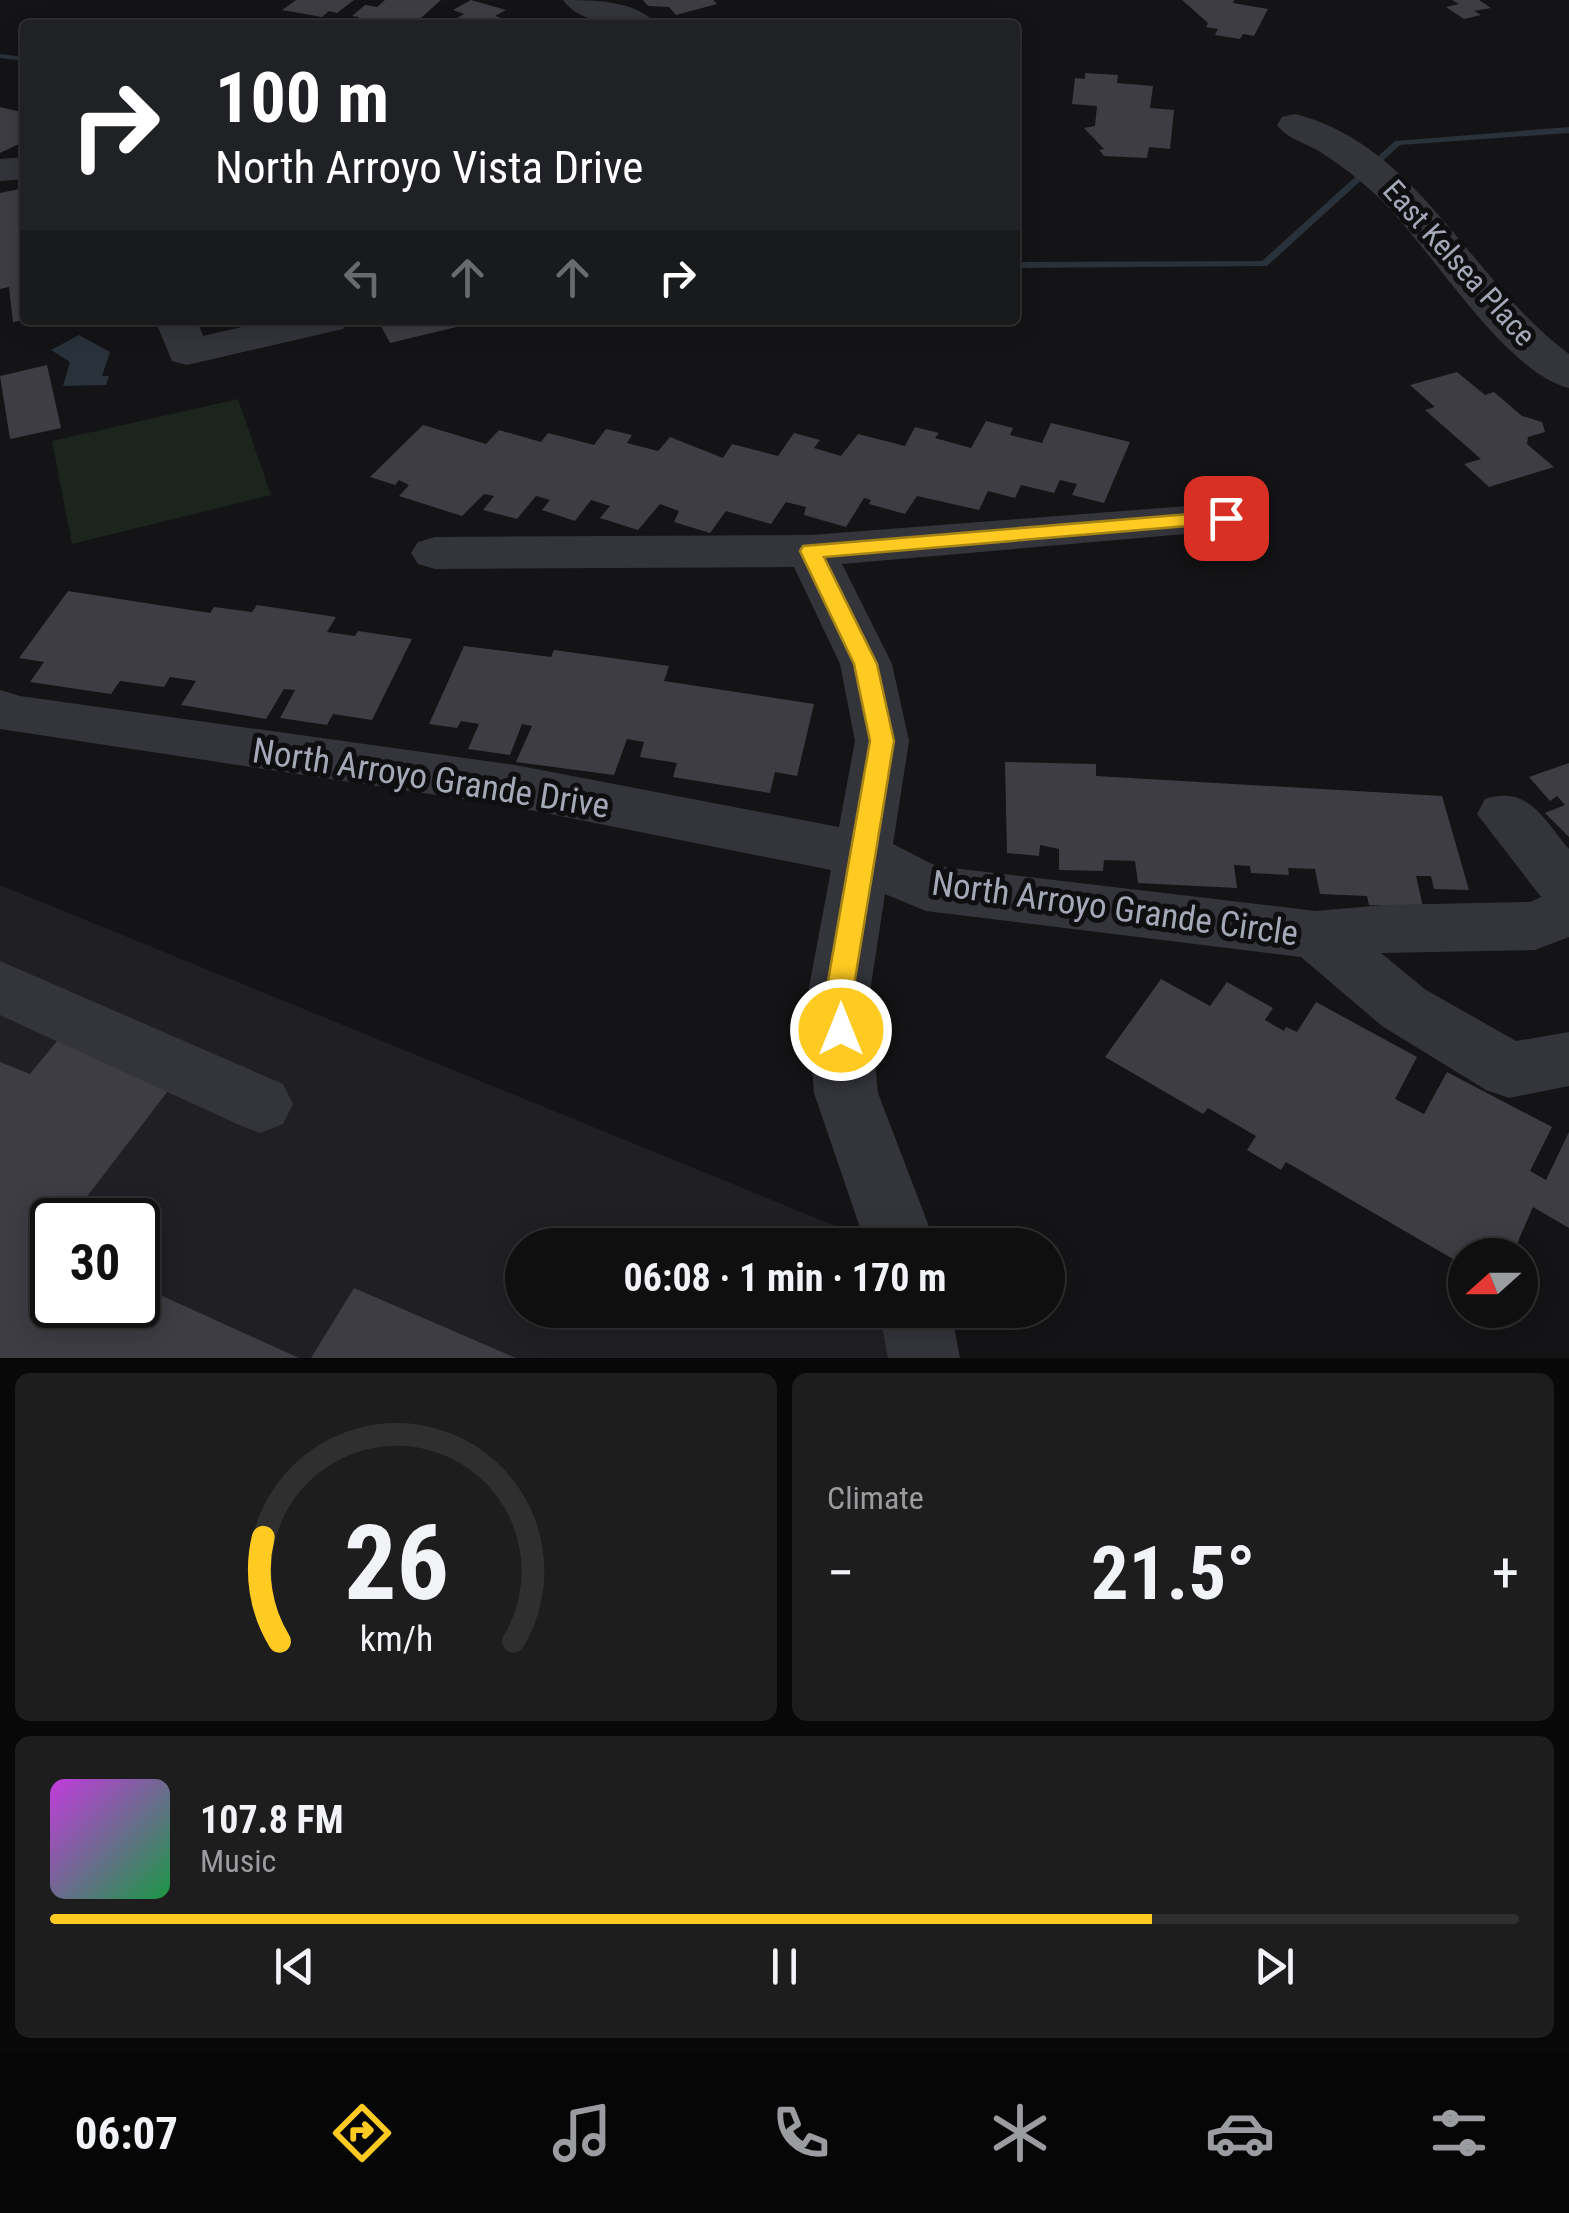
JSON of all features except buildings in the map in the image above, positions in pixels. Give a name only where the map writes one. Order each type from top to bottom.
[{"type":"street","points":[[579,0],[628,20]]},
{"type":"street","name":"East Kelsea Place","points":[[1295,126],[1332,140],[1385,178],[1518,334],[1569,375]]},
{"type":"street","points":[[178,325],[187,352],[306,325]]},
{"type":"street","points":[[435,553],[810,551],[1226,518]]},
{"type":"street","points":[[810,551],[866,664],[882,741],[838,998],[846,1093],[895,1228]]},
{"type":"street","name":"North Arroyo Grande Drive","points":[[0,709],[19,715],[515,786],[860,854]]},
{"type":"street","points":[[1505,814],[1569,889]]},
{"type":"street","name":"North Arroyo Grande Circle","points":[[860,854],[926,888],[1316,935],[1384,929],[1535,926],[1569,911]]},
{"type":"street","name":"North Arroyo Grande Circle","points":[[1316,935],[1404,1008],[1509,1070],[1569,1059]]},
{"type":"street","points":[[0,986],[260,1104]]},
{"type":"street","points":[[918,1328],[924,1358]]},
{"type":"shaded area","points":[[79,335],[110,352],[102,376],[109,376],[106,385],[63,386],[70,362],[51,350]]},
{"type":"shaded area","points":[[238,399],[271,495],[72,544],[52,441]]},
{"type":"shaded area","points":[[0,885],[840,1228],[505,1228],[505,1328],[927,1328],[941,1358],[0,1358]]},
{"type":"waterway","points":[[0,56],[20,58]]},
{"type":"waterway","points":[[1020,265],[1264,264],[1398,143],[1569,130]]},
{"type":"route","points":[[841,1030],[838,998],[882,741],[866,664],[810,551],[1226,518]]}]
